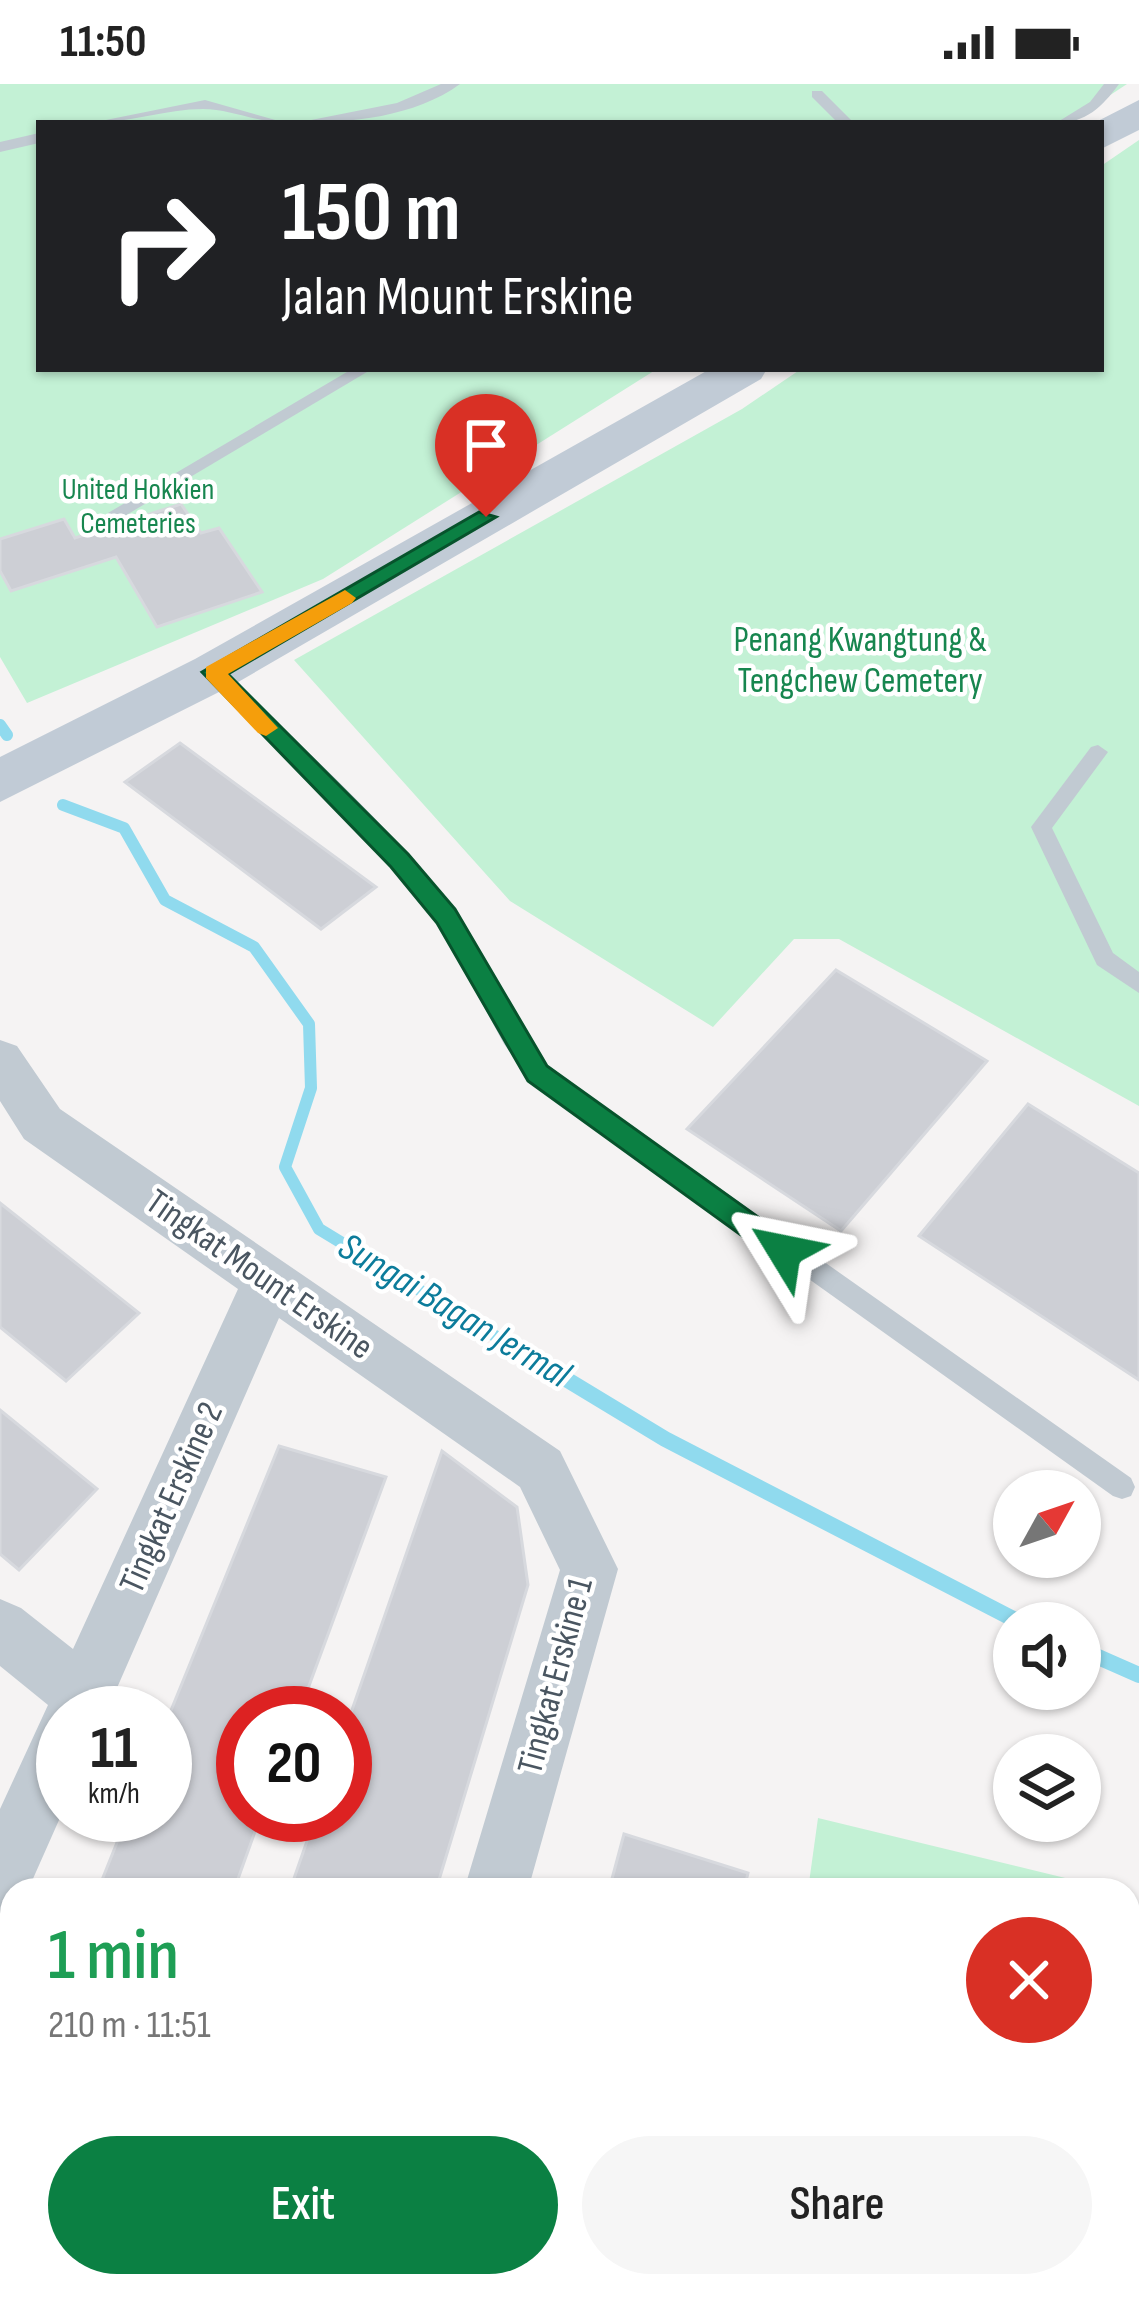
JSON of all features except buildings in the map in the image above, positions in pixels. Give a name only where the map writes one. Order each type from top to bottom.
[{"type":"main road","points":[[1104,135],[1139,112]]},
{"type":"main road","points":[[0,782],[214,672],[739,372]]},
{"type":"street","name":"Tingkat Mount Erskine","points":[[4,1075],[42,1124],[540,1469]]},
{"type":"street","name":"Tingkat Erskine 2","points":[[87,1686],[268,1282]]},
{"type":"street","name":"Tingkat Erskine 1","points":[[500,1878],[590,1569],[540,1469]]},
{"type":"street","points":[[0,1628],[49,1686]]},
{"type":"street","name":"Tingkat Erskine 2","points":[[1,1878],[36,1801]]},
{"type":"lane","points":[[321,120],[401,107],[453,84]]},
{"type":"lane","points":[[1069,120],[1095,105],[1112,84]]},
{"type":"lane","points":[[817,94],[844,120]]},
{"type":"lane","points":[[205,104],[216,120]]},
{"type":"lane","points":[[115,120],[205,104],[268,120]]},
{"type":"lane","points":[[0,147],[36,139]]},
{"type":"lane","points":[[117,513],[359,372]]},
{"type":"lane","points":[[214,672],[400,861],[446,916],[538,1073],[1122,1487]]},
{"type":"lane","points":[[1099,752],[1041,827],[1106,959],[1139,984]]},
{"type":"green space","name":"United Hokkien Cemeteries","points":[[0,84],[1127,84],[1073,120],[36,120],[36,372],[652,372],[323,579],[27,703],[0,657]]},
{"type":"green space","name":"Penang Kwangtung & Tengchew Cemetery","points":[[1139,140],[1139,1106],[839,939],[794,939],[713,1027],[510,901],[294,660],[742,409],[797,372],[1104,372],[1104,164]]},
{"type":"green space","points":[[818,1818],[1065,1878],[810,1878]]},
{"type":"waterway","name":"Sungai Bagan Jermal","points":[[0,725],[7,735]]},
{"type":"waterway","name":"Sungai Bagan Jermal","points":[[63,805],[124,828],[165,900],[254,947],[309,1024],[311,1088],[285,1167],[319,1229],[518,1350]]},
{"type":"waterway","name":"Sungai Bagan Jermal","points":[[513,1347],[665,1439],[993,1609]]},
{"type":"waterway","name":"Sungai Bagan Jermal","points":[[1101,1658],[1139,1675]]},
{"type":"slow traffic","points":[[266,728],[214,672],[345,598]]},
{"type":"route","points":[[486,517],[214,672],[362,828],[400,861],[446,916],[512,1038],[538,1073],[784,1251]]}]
